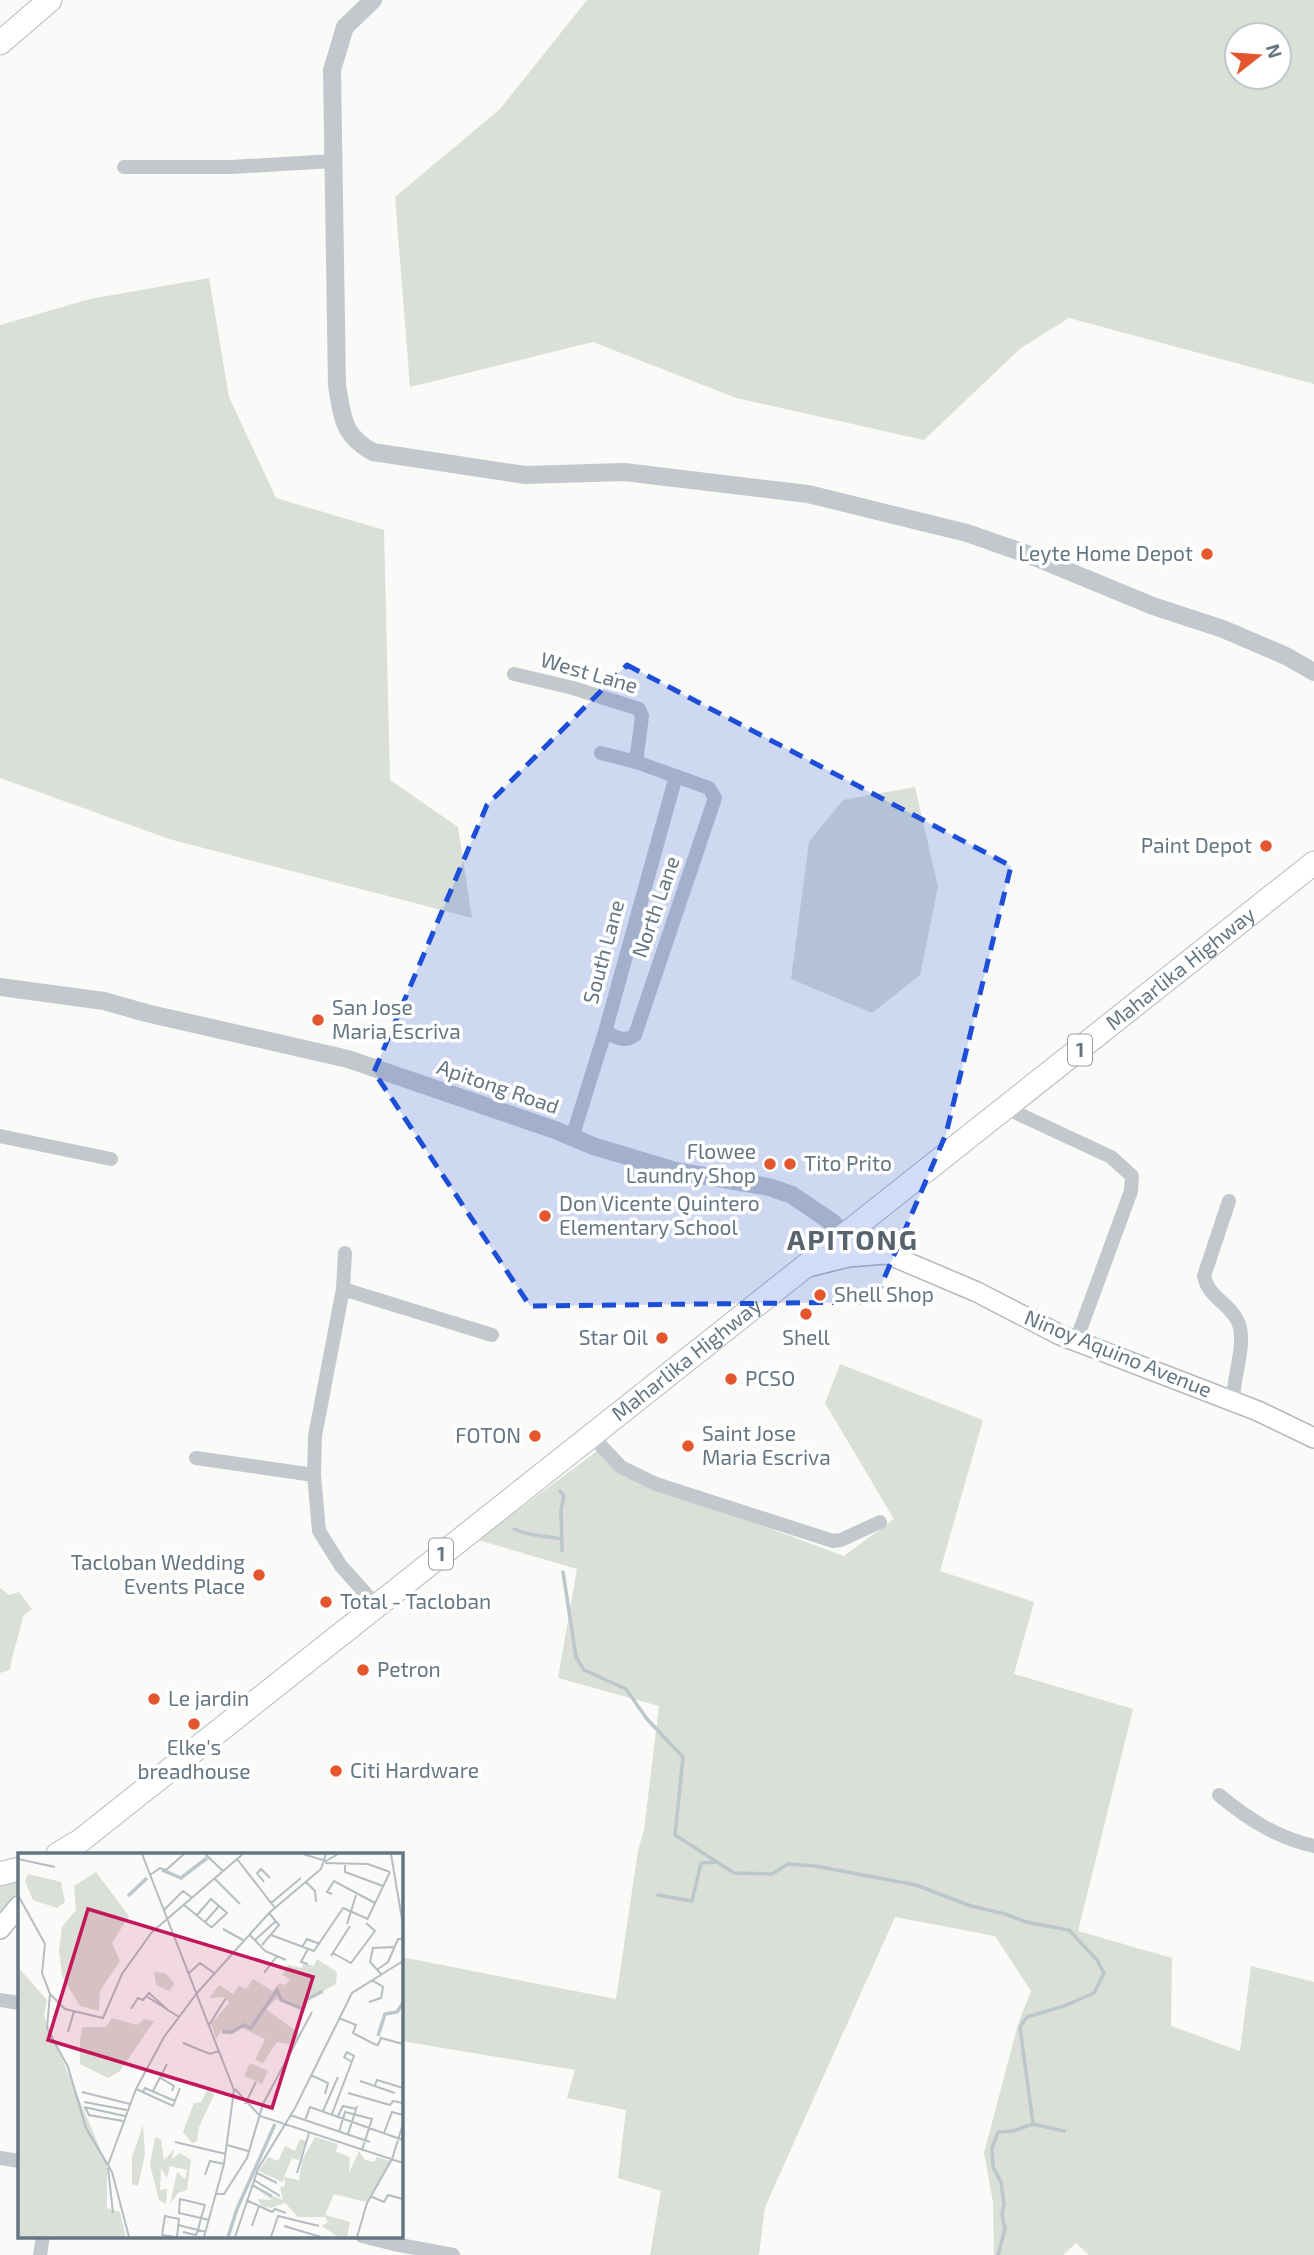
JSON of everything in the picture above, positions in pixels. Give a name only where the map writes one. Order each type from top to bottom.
[{"type":"main road","points":[[0,43],[50,0]]},
{"type":"main road","name":"Maharlika Highway","points":[[74,1848],[590,1434],[804,1269],[1314,863]]},
{"type":"main road","name":"Ninoy Aquino Avenue","points":[[845,1236],[893,1254],[977,1292],[1076,1341],[1258,1411],[1314,1438]]},
{"type":"main road","points":[[804,1269],[848,1257],[893,1254]]},
{"type":"main road","points":[[0,1874],[18,1869]]},
{"type":"main road","points":[[0,1929],[18,1907]]},
{"type":"street","points":[[373,0],[345,27],[332,70],[337,386],[345,426],[358,444],[373,452],[525,475],[624,472],[808,494],[967,534],[1027,554],[1153,606],[1223,629],[1286,656],[1314,672]]},
{"type":"street","points":[[124,167],[231,167],[333,161]]},
{"type":"street","name":"West Lane","points":[[514,674],[573,688],[639,709],[642,716],[636,762]]},
{"type":"street","points":[[601,753],[676,776]]},
{"type":"street","name":"North Lane","points":[[604,1032],[622,1040],[629,1040],[635,1035],[715,798],[709,788],[676,776]]},
{"type":"street","name":"South Lane","points":[[572,1138],[676,776]]},
{"type":"street","name":"Apitong Road","points":[[0,986],[104,1001],[348,1059],[572,1138],[676,1171],[769,1187],[792,1195],[833,1223],[845,1236]]},
{"type":"street","points":[[1006,1108],[1111,1157],[1132,1177],[1131,1191],[1076,1341]]},
{"type":"street","points":[[0,1136],[111,1159]]},
{"type":"street","points":[[1229,1201],[1204,1276],[1206,1285],[1236,1317],[1240,1327],[1241,1340],[1233,1401]]},
{"type":"street","points":[[345,1253],[342,1289],[315,1436],[314,1475],[319,1531],[341,1566],[376,1605]]},
{"type":"street","points":[[342,1289],[492,1335]]},
{"type":"street","points":[[590,1434],[621,1467],[656,1484],[833,1541],[880,1522]]},
{"type":"street","points":[[196,1458],[314,1475]]},
{"type":"street","points":[[1219,1796],[1245,1816],[1281,1837],[1314,1846]]},
{"type":"street","points":[[0,2000],[18,2003]]},
{"type":"street","points":[[0,2158],[18,2161]]},
{"type":"street","points":[[370,2238],[453,2255]]},
{"type":"highlighted area","points":[[627,665],[1011,866],[946,1134],[874,1302],[530,1306],[374,1072],[487,805]]},
{"type":"shaded area","points":[[587,0],[1314,0],[1314,384],[1069,318],[1021,348],[924,440],[736,398],[593,342],[410,387],[395,197],[500,109]]},
{"type":"shaded area","points":[[209,278],[229,397],[276,498],[384,530],[390,780],[458,827],[472,918],[169,839],[0,778],[0,325],[90,299]]},
{"type":"shaded area","points":[[915,787],[938,887],[920,975],[872,1013],[791,979],[809,842],[843,800]]},
{"type":"shaded area","points":[[840,1364],[983,1420],[940,1571],[1034,1602],[1014,1674],[1133,1709],[1078,1931],[1172,1958],[1171,2026],[1240,2051],[1251,1966],[1314,1982],[1314,2255],[1089,2255],[1076,2243],[1063,2255],[994,2255],[993,2202],[984,2153],[1018,2024],[1031,1991],[995,1936],[895,1917],[765,2207],[759,2255],[650,2255],[661,2191],[618,2178],[626,2110],[567,2098],[575,2070],[402,2041],[402,1957],[616,1999],[638,1851],[644,1830],[659,1706],[558,1678],[577,1569],[478,1540],[597,1451],[623,1474],[844,1556],[894,1519],[825,1403]]},
{"type":"shaded area","points":[[0,1588],[9,1595],[19,1592],[32,1609],[23,1616],[10,1670],[0,1673]]},
{"type":"shaded area","points":[[18,1876],[18,1892],[0,1912],[0,1881]]},
{"type":"waterway","points":[[560,1491],[564,1496],[561,1509],[562,1551]]},
{"type":"waterway","points":[[514,1529],[532,1535],[561,1539]]},
{"type":"waterway","points":[[563,1572],[576,1657],[584,1670],[626,1689],[647,1719],[683,1757],[675,1835],[734,1873],[772,1874],[788,1864],[815,1866],[916,1885],[971,1906],[1026,1922],[1069,1930],[1097,1960],[1104,1973],[1094,1993],[1064,2006],[1027,2017],[1020,2027],[1033,2124],[1013,2131],[998,2132],[992,2148],[993,2167],[1001,2182],[1004,2204],[1002,2215],[1005,2229],[998,2255]]},
{"type":"waterway","points":[[658,1895],[692,1901],[701,1863],[715,1862]]},
{"type":"waterway","points":[[1033,2124],[1064,2131]]},
{"type":"place","name":"Leyte Home Depot","points":[[1207,554]]},
{"type":"place","name":"Paint Depot","points":[[1266,846]]},
{"type":"place","name":"San Jose Maria Escriva","points":[[318,1020]]},
{"type":"place","name":"Flowee Laundry Shop","points":[[770,1164]]},
{"type":"place","name":"Tito Prito","points":[[790,1164]]},
{"type":"place","name":"Don Vicente Quintero Elementary School","points":[[545,1216]]},
{"type":"place","name":"Shell Shop","points":[[820,1295]]},
{"type":"place","name":"Shell","points":[[806,1314]]},
{"type":"place","name":"Star Oil","points":[[662,1338]]},
{"type":"place","name":"PCSO","points":[[731,1379]]},
{"type":"place","name":"FOTON","points":[[535,1436]]},
{"type":"place","name":"Saint Jose Maria Escriva","points":[[688,1446]]},
{"type":"place","name":"Tacloban Wedding Events Place","points":[[259,1575]]},
{"type":"place","name":"Total - Tacloban","points":[[326,1602]]},
{"type":"place","name":"Petron","points":[[363,1670]]},
{"type":"place","name":"Le jardin","points":[[154,1699]]},
{"type":"place","name":"Elke's breadhouse","points":[[194,1724]]},
{"type":"place","name":"Citi Hardware","points":[[336,1771]]},
{"type":"district","name":"APITONG","points":[[853,1240]]}]
